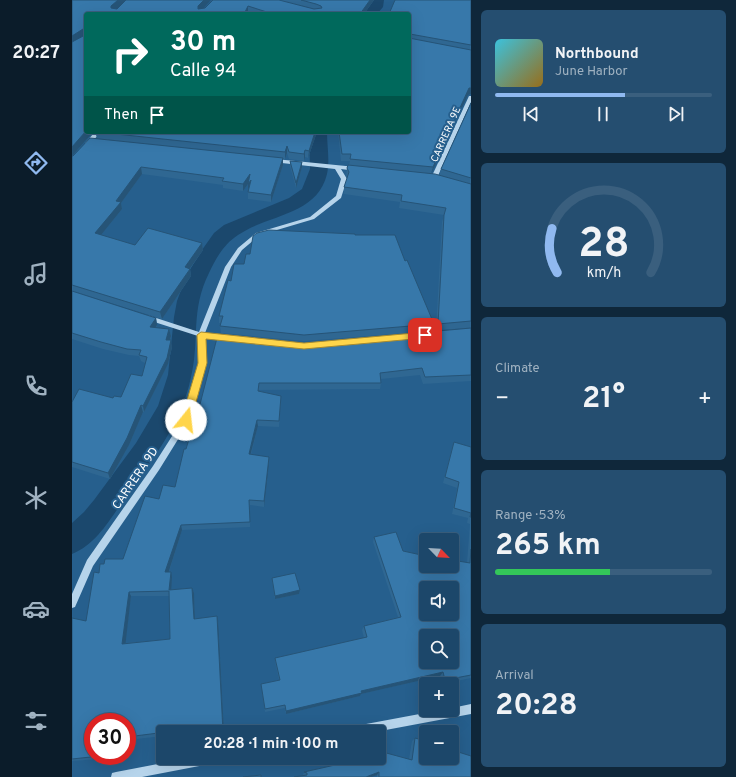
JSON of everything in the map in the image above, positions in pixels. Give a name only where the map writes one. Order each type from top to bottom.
[{"type":"street","name":"CARRERA 9E","points":[[434,178],[471,97]]},
{"type":"street","points":[[81,151],[96,134]]},
{"type":"street","points":[[90,140],[98,141]]},
{"type":"street","points":[[269,160],[359,170]]},
{"type":"street","name":"CARRERA 9D","points":[[72,604],[90,563],[156,468],[186,420],[202,363],[199,334],[228,267],[240,249],[258,234],[312,218],[339,197],[344,179],[334,167]]},
{"type":"street","points":[[427,177],[442,180]]},
{"type":"street","points":[[139,315],[199,334],[233,338]]},
{"type":"street","points":[[386,725],[471,709]]},
{"type":"street","points":[[116,777],[179,765]]},
{"type":"building","points":[[72,0],[118,0],[111,6],[111,8],[117,9],[126,0],[204,0],[198,6],[198,9],[205,8],[213,0],[279,0],[314,9],[322,8],[316,4],[301,0],[370,0],[361,12],[267,12],[248,6],[245,12],[84,12],[84,29],[72,36]]},
{"type":"building","points":[[395,0],[471,0],[471,45],[411,34],[411,12],[390,12]]},
{"type":"building","points":[[84,36],[84,133],[72,147],[72,42]]},
{"type":"building","points":[[411,38],[471,50],[471,88],[469,88],[433,167],[350,159],[351,154],[342,154],[339,134],[411,134]]},
{"type":"building","points":[[471,103],[471,178],[441,169]]},
{"type":"building","points":[[116,134],[314,134],[309,151],[305,150],[304,154],[289,152],[287,146],[285,152]]},
{"type":"building","points":[[90,138],[283,158],[271,195],[248,192],[251,180],[248,184],[250,174],[243,184],[222,181],[224,178],[141,167],[116,201],[121,202],[95,233],[135,245],[148,228],[202,243],[185,267],[190,269],[160,312],[72,285],[72,156]]},
{"type":"building","points":[[290,161],[302,162],[296,183]]},
{"type":"building","points":[[348,165],[435,174],[471,184],[471,321],[438,324],[444,215],[446,208],[401,201],[402,195],[344,187],[349,172],[347,168]]},
{"type":"building","points":[[269,230],[355,235],[395,235],[405,261],[407,260],[434,324],[304,335],[220,326],[223,316],[219,316],[228,280],[231,281],[234,264],[244,264],[246,254],[250,254],[253,236],[257,233]]},
{"type":"building","points":[[72,291],[156,318],[150,327],[169,329],[166,340],[171,340],[167,358],[143,406],[141,405],[127,438],[108,473],[72,462],[72,402],[79,389],[113,398],[114,396],[121,397],[131,374],[142,376],[147,357],[139,355],[141,350],[127,349],[72,333]]},
{"type":"building","points":[[471,328],[471,375],[425,377],[422,368],[380,373],[381,383],[259,383],[258,391],[281,396],[279,421],[257,420],[249,454],[269,457],[264,501],[249,500],[250,522],[181,525],[165,572],[171,572],[169,590],[192,588],[194,619],[217,616],[223,725],[156,725],[156,733],[136,736],[136,713],[84,713],[84,758],[72,759],[72,618],[86,621],[94,572],[99,573],[100,564],[104,564],[105,559],[123,559],[145,496],[159,499],[163,485],[175,487],[184,449],[186,449],[197,416],[218,334],[305,344],[437,331],[438,333],[438,331]],"holes":[[[169,591],[170,639],[122,644],[129,592]]]},
{"type":"building","points":[[454,442],[471,447],[471,513],[454,508],[459,482],[445,477]]},
{"type":"building","points":[[396,532],[403,551],[419,554],[419,573],[459,573],[459,561],[470,563],[471,549],[471,675],[459,677],[444,677],[443,672],[361,691],[362,693],[286,711],[285,705],[265,709],[261,684],[280,680],[275,658],[367,637],[364,626],[401,617],[374,537]]},
{"type":"building","points":[[295,573],[300,590],[275,596],[272,578]]},
{"type":"building","points":[[415,738],[419,739],[419,765],[459,765],[459,752],[471,756],[471,777],[379,777],[379,772],[366,777],[294,777],[307,775],[307,773],[304,772],[335,765],[386,765],[386,753],[412,760]]},
{"type":"building","points":[[261,775],[261,777],[243,777]]},
{"type":"waterway","points":[[371,12],[376,7],[377,0]]},
{"type":"waterway","points":[[72,541],[90,525],[100,513],[145,450],[163,421],[176,391],[180,375],[185,317],[190,292],[196,277],[213,248],[221,238],[231,230],[244,223],[296,202],[309,193],[315,183],[319,169],[318,134]]},
{"type":"route","points":[[186,420],[202,363],[201,335],[304,346],[425,335]]}]
